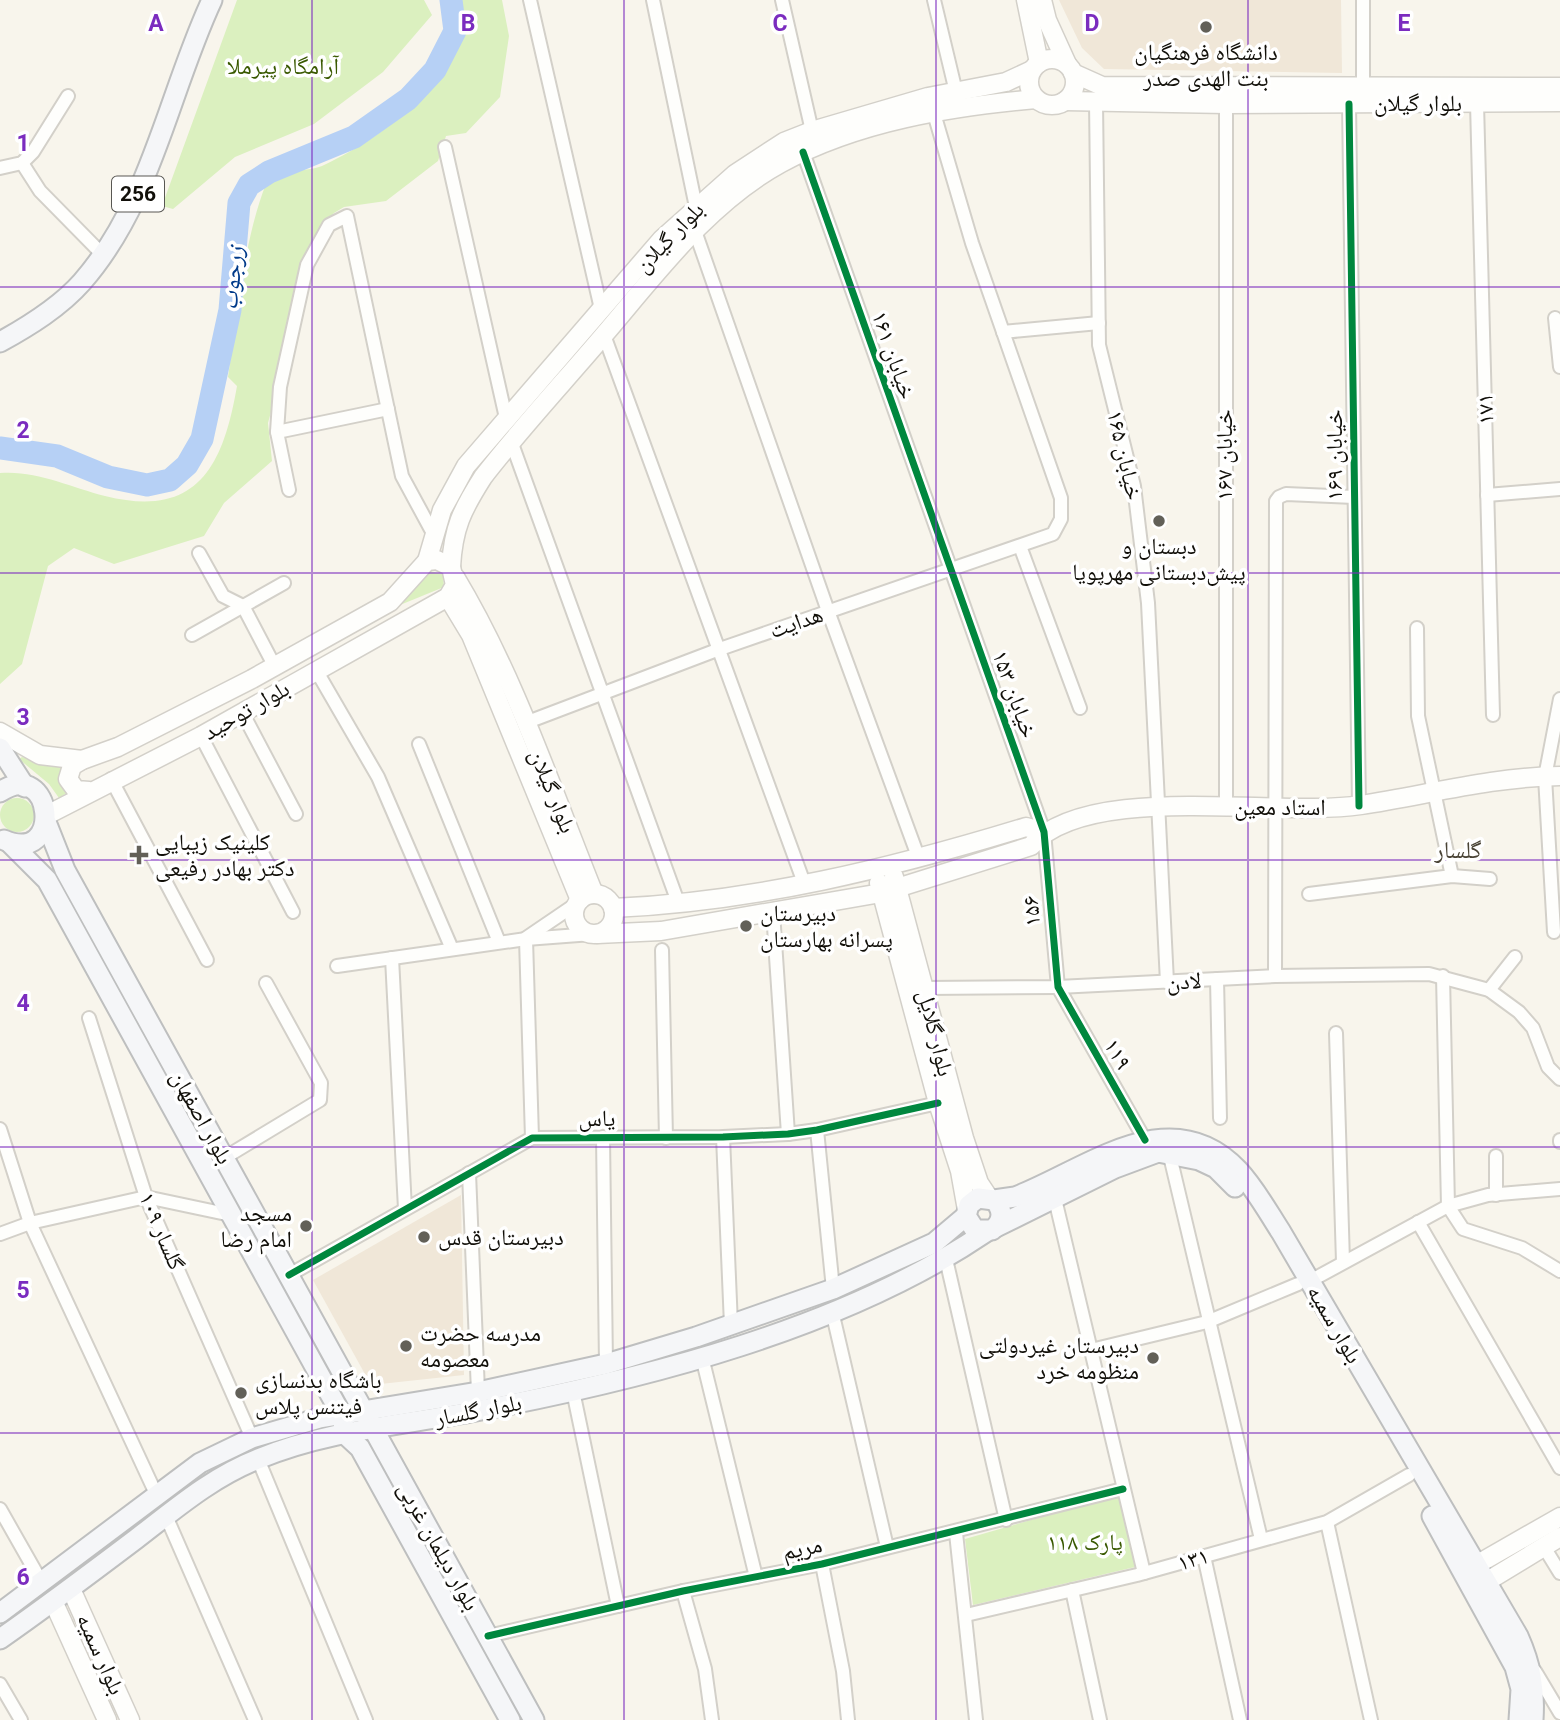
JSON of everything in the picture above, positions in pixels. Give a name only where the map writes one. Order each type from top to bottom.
[{"type":"main road","name":"256","points":[[0,342],[33,324],[81,284],[120,232],[142,184],[212,0]]},
{"type":"main road","points":[[1026,0],[1035,66],[1030,90],[1036,99],[1056,105],[1065,101],[1072,93],[1070,69],[1047,20],[1042,0]]},
{"type":"main road","points":[[1035,66],[1048,59],[1070,69]]},
{"type":"main road","name":"بلوار گیلان","points":[[427,561],[442,510],[466,466],[662,239],[696,207],[772,150],[812,131],[866,113],[1006,82],[1035,66]]},
{"type":"main road","name":"بلوار گیلان","points":[[1070,69],[1102,86],[1560,87]]},
{"type":"main road","name":"بلوار گیلان","points":[[583,899],[525,723],[476,612],[453,572],[452,543],[459,515],[483,477],[511,441],[695,231],[749,184],[803,152],[861,130],[933,110],[1036,99]]},
{"type":"main road","name":"بلوار گیلان","points":[[1065,101],[1226,104],[1560,102]]},
{"type":"main road","points":[[427,561],[437,560],[453,572],[455,585],[445,598]]},
{"type":"main road","name":"بلوار توحید","points":[[79,762],[118,747],[275,667],[390,602],[427,561]]},
{"type":"main road","name":"بلوار گیلان","points":[[445,598],[471,635],[583,899]]},
{"type":"main road","name":"بلوار توحید","points":[[46,819],[89,791],[201,736],[445,598]]},
{"type":"main road","points":[[0,732],[40,755],[79,762]]},
{"type":"main road","name":"بلوار اصفهان","points":[[0,748],[25,787],[38,794],[65,870],[363,1410]]},
{"type":"main road","points":[[79,762],[68,774],[70,783],[76,790],[89,791]]},
{"type":"main road","name":"استاد معین","points":[[889,891],[1031,846],[1044,832],[1098,813],[1226,806],[1359,806],[1433,791],[1553,777]]},
{"type":"main road","points":[[0,792],[10,786],[25,787]]},
{"type":"main road","points":[[3,840],[32,840],[46,819]]},
{"type":"main road","name":"استاد معین","points":[[883,867],[1026,827],[1044,832]]},
{"type":"main road","name":"بلوار اصفهان","points":[[3,840],[47,880],[341,1414]]},
{"type":"main road","points":[[613,908],[679,905],[883,867]]},
{"type":"main road","name":"بلوار گلایل","points":[[883,867],[938,1103],[960,1171],[967,1213]]},
{"type":"main road","points":[[594,934],[612,922],[613,908],[609,901],[583,899],[576,923],[594,934],[661,931],[889,891]]},
{"type":"main road","name":"بلوار گلایل","points":[[889,891],[925,988],[936,1039],[967,1147],[979,1183],[991,1199]]},
{"type":"main road","points":[[177,1117],[184,1122],[192,1121],[197,1115],[196,1107]]},
{"type":"main road","name":"بلوار سمیه","points":[[991,1199],[1023,1194],[1108,1154],[1145,1140],[1181,1139],[1202,1144],[1239,1171],[1475,1577],[1515,1667],[1521,1689],[1519,1720]]},
{"type":"main road","name":"بلوار سمیه","points":[[991,1229],[1140,1157],[1168,1152],[1199,1160],[1225,1175],[1304,1283]]},
{"type":"main road","points":[[991,1199],[1001,1216],[991,1229],[971,1226],[967,1213],[973,1201],[991,1199]]},
{"type":"main road","name":"بلوار گلسار","points":[[0,1613],[60,1571],[201,1463],[252,1438],[300,1422],[478,1392],[606,1364],[731,1325],[832,1289],[934,1243],[967,1213]]},
{"type":"main road","name":"بلوار گلسار","points":[[0,1639],[212,1482],[258,1459],[306,1442],[573,1391],[702,1357],[832,1311],[946,1259],[991,1229]]},
{"type":"main road","name":"بلوار دیلمان غربی","points":[[363,1410],[534,1720]]},
{"type":"main road","name":"بلوار سمیه","points":[[1378,1410],[1409,1475],[1529,1661],[1535,1690],[1533,1720]]},
{"type":"main road","name":"بلوار دیلمان غربی","points":[[341,1414],[346,1435],[360,1448],[510,1720]]},
{"type":"main road","points":[[1475,1577],[1560,1517]]},
{"type":"main road","points":[[1475,1577],[1552,1542]]},
{"type":"main road","points":[[60,1571],[71,1589]]},
{"type":"main road","points":[[42,1583],[53,1601]]},
{"type":"main road","name":"بلوار سمیه","points":[[71,1589],[130,1720]]},
{"type":"main road","name":"بلوار سمیه","points":[[53,1601],[107,1720]]},
{"type":"street","points":[[530,0],[601,309]]},
{"type":"street","points":[[653,0],[696,207]]},
{"type":"street","points":[[782,0],[812,131]]},
{"type":"street","points":[[934,0],[956,92]]},
{"type":"street","points":[[1363,0],[1363,87]]},
{"type":"street","points":[[0,169],[22,163],[33,152],[68,96]]},
{"type":"street","name":"خیابان ۱۶۵","points":[[1096,102],[1099,345],[1134,486],[1148,603],[1167,982]]},
{"type":"street","name":"۱۷۱","points":[[1477,103],[1493,715]]},
{"type":"street","name":"خیابان ۱۶۷","points":[[1226,104],[1226,806]]},
{"type":"street","name":"خیابان ۱۶۹","points":[[1349,104],[1359,806]]},
{"type":"street","points":[[933,110],[972,243],[1003,332],[1098,323]]},
{"type":"street","points":[[445,147],[506,418]]},
{"type":"street","name":"خیابان ۱۶۱","points":[[803,152],[950,570]]},
{"type":"street","points":[[22,163],[40,191],[103,255]]},
{"type":"street","points":[[289,490],[277,432],[280,387],[307,265],[329,225],[347,216],[402,476],[435,537]]},
{"type":"street","points":[[695,231],[828,611],[919,859]]},
{"type":"street","points":[[1555,318],[1560,368]]},
{"type":"street","name":"هدایت","points":[[525,723],[717,650],[1053,534],[1061,519],[1060,498],[1003,332]]},
{"type":"street","points":[[604,335],[804,883]]},
{"type":"street","points":[[277,432],[388,409]]},
{"type":"street","points":[[511,441],[600,694],[679,905]]},
{"type":"street","points":[[1487,495],[1560,489]]},
{"type":"street","points":[[1275,976],[1274,808],[1279,497],[1286,494],[1354,496]]},
{"type":"street","points":[[1020,546],[1080,708]]},
{"type":"street","points":[[199,554],[223,596],[243,606],[275,667]]},
{"type":"street","name":"خیابان ۱۵۳","points":[[950,570],[1044,832]]},
{"type":"street","points":[[192,635],[284,583]]},
{"type":"street","points":[[1417,628],[1418,716],[1452,876]]},
{"type":"street","points":[[316,670],[378,776],[452,949]]},
{"type":"street","points":[[1554,932],[1553,777],[1560,699]]},
{"type":"street","points":[[242,712],[296,814]]},
{"type":"street","points":[[201,736],[293,912]]},
{"type":"street","points":[[419,744],[499,942]]},
{"type":"street","points":[[111,779],[207,960]]},
{"type":"street","name":"۱۵۶","points":[[1044,832],[1058,988]]},
{"type":"street","points":[[1309,894],[1452,876],[1490,879]]},
{"type":"street","points":[[526,939],[583,899]]},
{"type":"street","points":[[773,912],[788,1134]]},
{"type":"street","points":[[337,966],[499,942],[594,934]]},
{"type":"street","points":[[526,939],[532,1138]]},
{"type":"street","points":[[662,950],[666,1138]]},
{"type":"street","points":[[1489,990],[1515,957]]},
{"type":"street","points":[[392,958],[405,1209]]},
{"type":"street","name":"لادن","points":[[925,988],[1058,988],[1275,976],[1443,976],[1489,990],[1519,1012],[1533,1028],[1548,1067],[1560,1079]]},
{"type":"street","points":[[1443,976],[1447,1206],[1463,1229],[1522,1248],[1560,1272]]},
{"type":"street","points":[[1217,979],[1220,1118]]},
{"type":"street","points":[[224,1158],[320,1101],[323,1092],[321,1083],[266,983]]},
{"type":"street","name":"۱۱۹","points":[[1058,988],[1145,1140]]},
{"type":"street","name":"گلسار ۱۰۹","points":[[89,1018],[146,1197],[252,1438]]},
{"type":"street","points":[[1336,1033],[1343,1262]]},
{"type":"street","name":"یاس","points":[[289,1275],[532,1138],[788,1134],[938,1103]]},
{"type":"street","points":[[0,1129],[30,1223],[157,1496]]},
{"type":"street","points":[[817,1130],[832,1289]]},
{"type":"street","points":[[723,1137],[731,1325]]},
{"type":"street","points":[[603,1138],[606,1364]]},
{"type":"street","points":[[1168,1152],[1261,1539]]},
{"type":"street","points":[[1496,1156],[1496,1195]]},
{"type":"street","points":[[469,1174],[478,1392]]},
{"type":"street","points":[[1091,1350],[1207,1321],[1304,1283],[1447,1206],[1496,1195],[1560,1189]]},
{"type":"street","points":[[0,1234],[30,1223],[146,1197],[231,1215]]},
{"type":"street","points":[[1055,1199],[1144,1573]]},
{"type":"street","points":[[1419,1222],[1560,1468]]},
{"type":"street","points":[[946,1259],[1006,1520]]},
{"type":"street","points":[[832,1311],[887,1547]]},
{"type":"street","points":[[702,1357],[756,1577]]},
{"type":"street","points":[[573,1391],[618,1606]]},
{"type":"street","points":[[258,1459],[366,1720]]},
{"type":"street","name":"۱۳۱","points":[[966,1615],[1144,1573],[1327,1522],[1409,1475]]},
{"type":"street","name":"مریم","points":[[488,1636],[956,1533],[1122,1489]]},
{"type":"street","points":[[0,1509],[42,1583]]},
{"type":"street","points":[[166,1516],[255,1720]]},
{"type":"street","points":[[1327,1522],[1371,1720]]},
{"type":"street","points":[[956,1533],[976,1720]]},
{"type":"street","points":[[1552,1542],[1560,1573]]},
{"type":"street","points":[[1204,1556],[1240,1720]]},
{"type":"street","points":[[822,1564],[843,1671],[848,1720]]},
{"type":"street","points":[[1072,1590],[1100,1720]]},
{"type":"street","points":[[683,1591],[705,1668],[712,1720]]},
{"type":"street","points":[[1529,1661],[1560,1713]]},
{"type":"street","points":[[0,1684],[21,1720]]},
{"type":"shaded area","name":"دانشگاه فرهنگیان بنت الهدی صدر","points":[[1059,0],[1341,0],[1342,73],[1104,69],[1082,48]]},
{"type":"shaded area","points":[[461,1195],[464,1375],[371,1385],[313,1280]]},
{"type":"green space","name":"آرامگاه پیرملا","points":[[237,0],[424,0],[432,15],[383,72],[314,124],[235,157],[173,209],[162,206]]},
{"type":"green space","points":[[456,0],[502,0],[509,36],[500,97],[466,133],[446,136],[438,161],[386,201],[344,207],[334,213],[321,228],[268,423],[272,461],[224,503],[204,536],[114,564],[74,548],[48,566],[22,664],[0,684],[0,473],[27,474],[105,496],[137,501],[162,500],[184,493],[200,480],[213,462],[231,415],[237,386],[228,377],[238,304],[252,229],[266,184],[288,174],[322,166],[345,154],[395,121],[418,101],[438,78],[452,53],[459,27]]},
{"type":"green space","points":[[430,571],[443,574],[444,587],[400,605]]},
{"type":"green space","points":[[22,757],[61,767],[68,792],[59,798],[49,784],[19,759]]},
{"type":"green space","points":[[17,798],[29,803],[34,815],[29,827],[17,832],[5,827],[0,815],[5,803]]},
{"type":"green space","name":"پارک ۱۱۸","points":[[1118,1495],[1135,1567],[973,1605],[965,1539]]},
{"type":"waterway","name":"زرجوب","points":[[0,448],[57,456],[108,477],[147,485],[170,480],[187,465],[202,439],[230,310],[239,203],[249,185],[269,172],[354,137],[408,99],[435,70],[455,31],[451,0]]},
{"type":"cycle path","points":[[1349,104],[1359,806]]},
{"type":"cycle path","points":[[803,152],[1044,832],[1058,987],[1145,1140]]},
{"type":"cycle path","points":[[289,1275],[532,1138],[788,1134],[938,1103]]},
{"type":"cycle path","points":[[488,1636],[683,1591],[822,1564],[1123,1489]]},
{"type":"place","name":"دانشگاه فرهنگیان بنت الهدی صدر","points":[[1206,27]]},
{"type":"place","name":"دبستان و پیش‌دبستانی مهرپویا","points":[[1159,521]]},
{"type":"place","name":"کلینیک زیبایی دکتر بهادر رفیعی","points":[[139,855]]},
{"type":"place","name":"دبیرستان پسرانه بهارستان","points":[[746,926]]},
{"type":"place","name":"مسجد امام رضا","points":[[306,1226]]},
{"type":"place","name":"دبیرستان قدس","points":[[424,1237]]},
{"type":"place","name":"مدرسه حضرت معصومه","points":[[406,1346]]},
{"type":"place","name":"دبیرستان غیردولتی منظومه خرد","points":[[1153,1358]]},
{"type":"place","name":"باشگاه بدنسازی فیتنس پلاس","points":[[241,1393]]},
{"type":"district","name":"گلسار","points":[[1458,850]]}]
